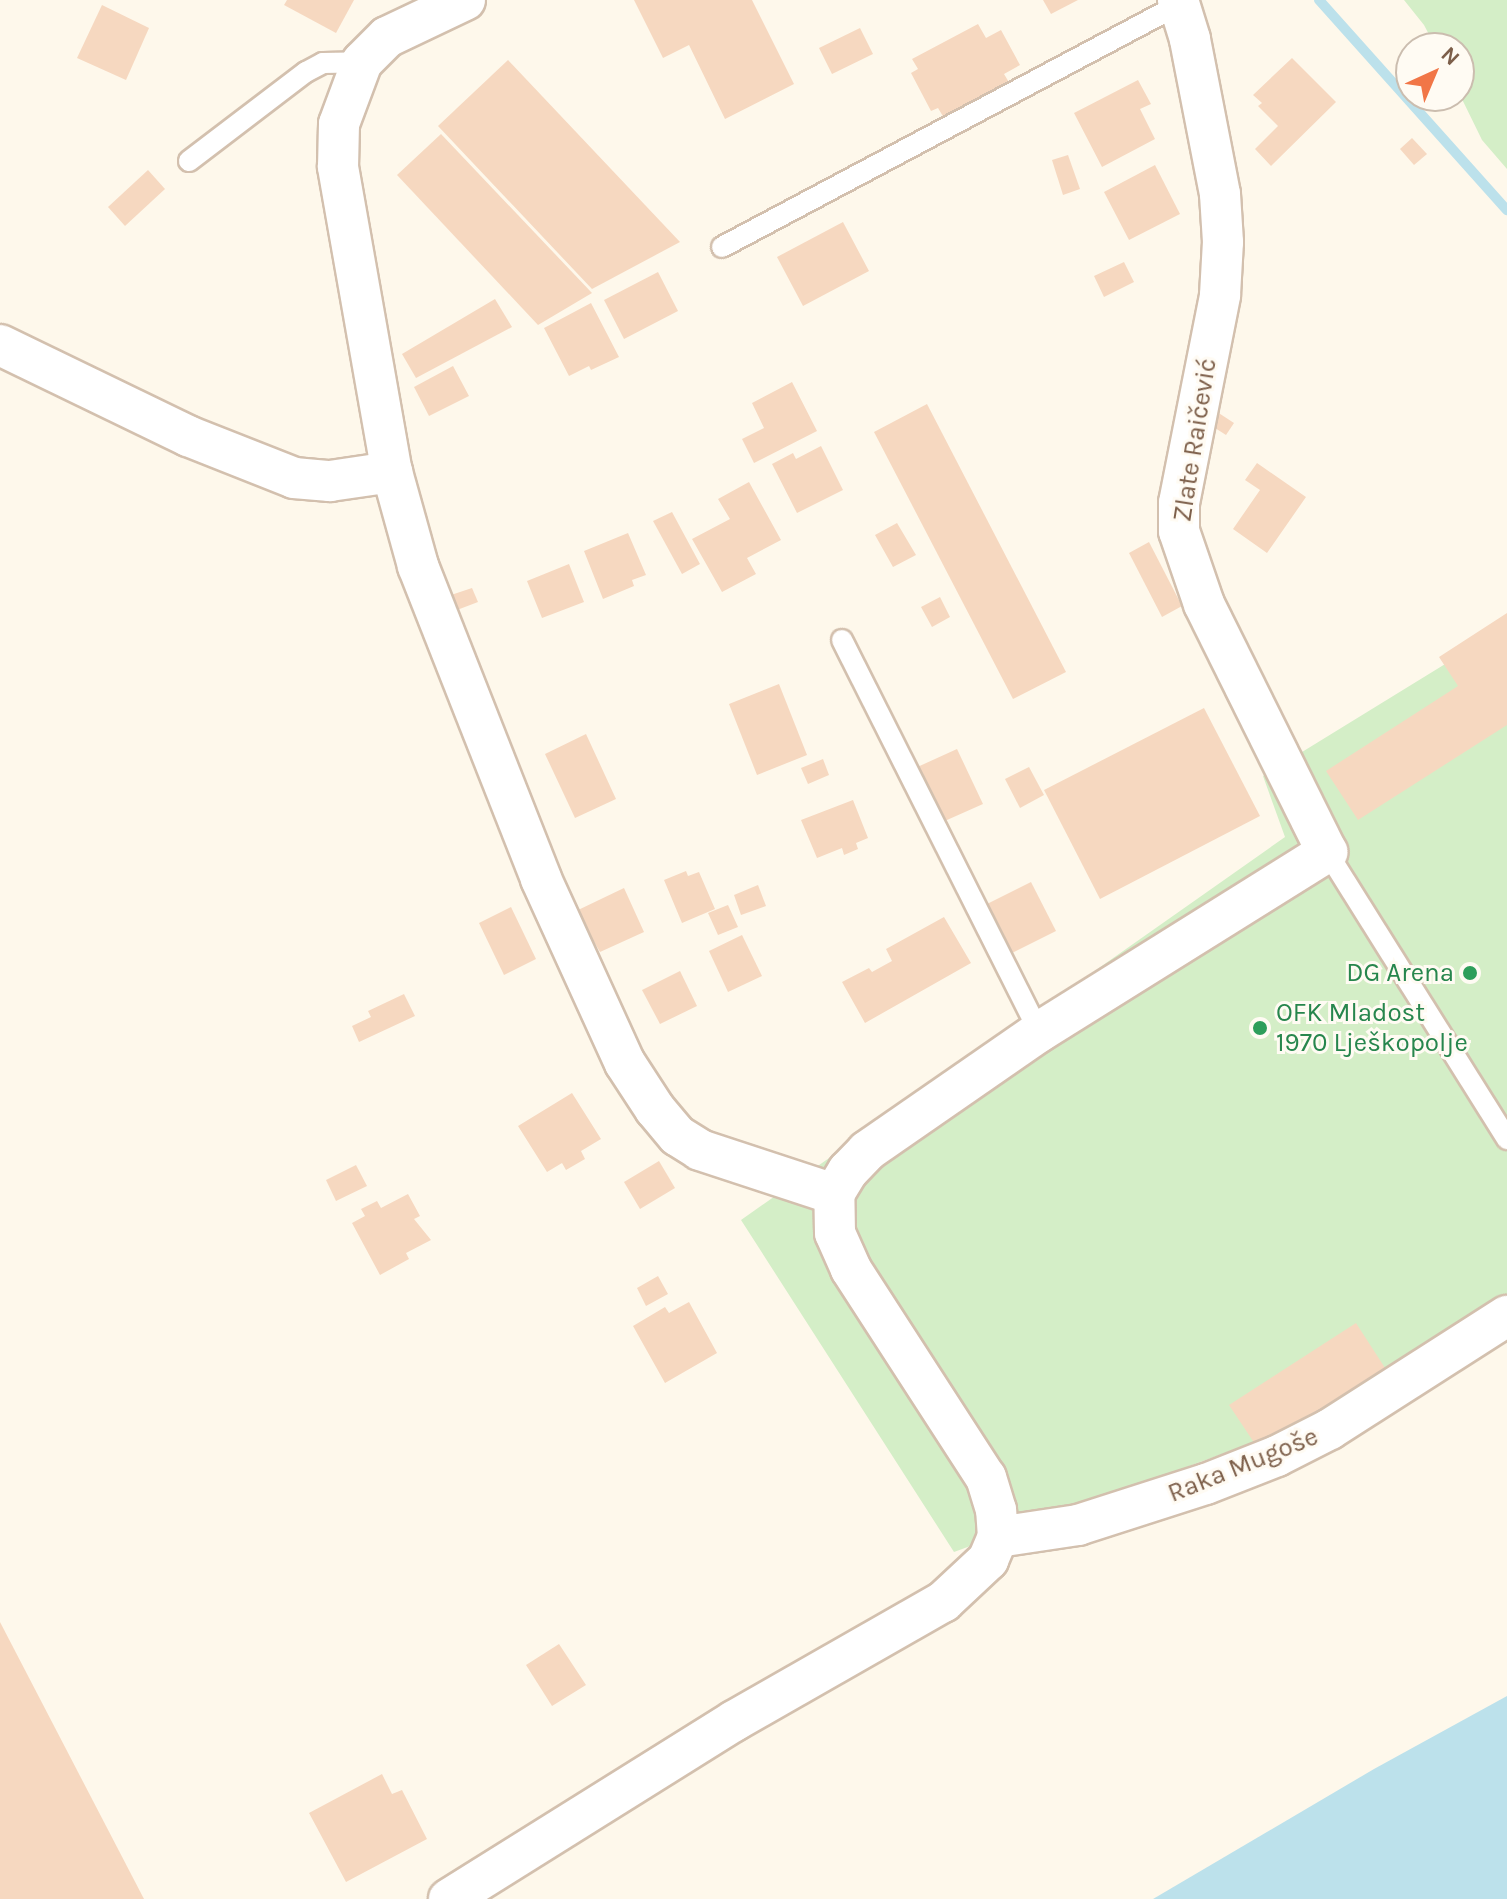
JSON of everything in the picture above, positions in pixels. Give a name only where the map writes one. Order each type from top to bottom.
[{"type":"street","points":[[465,0],[387,37],[362,62],[339,124],[338,167],[392,472],[418,566],[541,879],[625,1063],[655,1109],[678,1136],[689,1143],[834,1194]]},
{"type":"street","name":"Zlate Raičević","points":[[1179,2],[1190,39],[1217,179],[1223,242],[1220,295],[1179,503],[1179,531],[1204,604],[1327,852]]},
{"type":"street","points":[[0,345],[188,436],[294,478],[330,481],[392,472]]},
{"type":"street","points":[[449,1899],[734,1721],[943,1602],[988,1560],[998,1537],[996,1510],[986,1478],[851,1269],[835,1233],[834,1194],[848,1171],[867,1151],[1039,1032],[1327,852]]},
{"type":"street","name":"Raka Mugoše","points":[[998,1537],[1078,1525],[1206,1484],[1277,1456],[1330,1429],[1507,1316]]},
{"type":"lane","points":[[722,247],[1179,2]]},
{"type":"lane","points":[[189,161],[306,72],[323,63],[362,62]]},
{"type":"lane","points":[[842,640],[1039,1032]]},
{"type":"lane","points":[[1327,852],[1507,1139]]},
{"type":"green space","points":[[1404,0],[1507,0],[1507,169],[1482,140],[1468,112],[1475,112],[1475,32],[1428,32]]},
{"type":"green space","name":"OFK Mladost 1970 Lješkopolje","points":[[1507,626],[1507,1305],[1334,1413],[954,1552],[741,1220],[1285,837],[1263,776]]},
{"type":"water","points":[[1507,1696],[1507,1899],[1153,1899],[1374,1769]]},
{"type":"building","points":[[287,0],[354,0],[336,33],[284,5]]},
{"type":"building","points":[[634,0],[752,0],[794,84],[725,119],[689,45],[663,58]]},
{"type":"building","points":[[1043,0],[1078,0],[1051,14]]},
{"type":"building","points":[[102,5],[149,28],[126,80],[77,58]]},
{"type":"building","points":[[978,24],[986,38],[1001,30],[1020,65],[1004,74],[1010,84],[944,118],[938,108],[931,111],[911,73],[918,69],[912,59]]},
{"type":"building","points":[[860,28],[873,54],[832,74],[819,48]]},
{"type":"building","points":[[1292,58],[1336,102],[1271,166],[1255,149],[1278,126],[1258,106],[1262,103],[1253,95]]},
{"type":"building","points":[[508,60],[680,242],[592,289],[438,126]]},
{"type":"building","points":[[1138,80],[1151,104],[1140,109],[1155,139],[1102,167],[1074,113]]},
{"type":"building","points":[[441,134],[592,293],[538,325],[397,175]]},
{"type":"building","points":[[1412,138],[1427,154],[1414,165],[1400,149]]},
{"type":"building","points":[[1068,155],[1080,189],[1063,195],[1052,160]]},
{"type":"building","points":[[1155,165],[1180,214],[1129,240],[1104,192]]},
{"type":"building","points":[[148,170],[165,189],[125,226],[108,207]]},
{"type":"building","points":[[843,222],[869,271],[803,306],[777,257]]},
{"type":"building","points":[[1124,262],[1134,282],[1104,297],[1094,276]]},
{"type":"building","points":[[658,272],[678,311],[624,339],[604,300]]},
{"type":"building","points":[[495,299],[512,327],[416,378],[402,354]]},
{"type":"building","points":[[591,303],[619,357],[569,376],[544,328]]},
{"type":"building","points":[[453,366],[469,396],[429,416],[414,387]]},
{"type":"building","points":[[792,382],[817,431],[754,463],[742,439],[764,428],[752,403]]},
{"type":"building","points":[[927,404],[1066,672],[1013,699],[874,432]]},
{"type":"building","points":[[1211,408],[1234,423],[1226,435],[1204,421]]},
{"type":"building","points":[[821,446],[843,490],[797,513],[772,464],[793,453],[796,459]]},
{"type":"building","points":[[1257,463],[1306,497],[1267,553],[1233,529],[1260,490],[1245,480]]},
{"type":"building","points":[[749,482],[781,540],[747,558],[756,574],[722,592],[692,539],[730,519],[718,499]]},
{"type":"building","points":[[672,512],[700,564],[682,574],[653,521]]},
{"type":"building","points":[[897,523],[916,555],[893,567],[875,535]]},
{"type":"building","points":[[628,533],[646,575],[632,580],[634,586],[603,599],[584,551]]},
{"type":"building","points":[[1149,542],[1182,606],[1162,617],[1129,553]]},
{"type":"building","points":[[569,564],[584,602],[542,618],[527,581]]},
{"type":"building","points":[[472,588],[478,602],[457,610],[451,595]]},
{"type":"building","points":[[940,597],[950,617],[932,627],[921,607]]},
{"type":"building","points":[[1507,613],[1507,725],[1358,820],[1326,771],[1458,686],[1439,657]]},
{"type":"building","points":[[779,684],[807,755],[757,775],[729,704]]},
{"type":"building","points":[[1204,708],[1260,816],[1100,899],[1044,790]]},
{"type":"building","points":[[586,734],[616,799],[575,818],[545,754]]},
{"type":"building","points":[[957,749],[983,804],[938,824],[913,769]]},
{"type":"building","points":[[823,759],[829,775],[808,784],[801,768]]},
{"type":"building","points":[[1029,767],[1044,795],[1020,808],[1005,779]]},
{"type":"building","points":[[853,800],[868,838],[856,843],[858,849],[844,855],[842,848],[817,858],[801,820]]},
{"type":"building","points":[[686,871],[688,876],[699,872],[715,909],[682,923],[664,880]]},
{"type":"building","points":[[1031,882],[1056,931],[1012,953],[987,904]]},
{"type":"building","points":[[758,885],[766,906],[741,915],[734,895]]},
{"type":"building","points":[[624,888],[644,932],[600,952],[576,911]]},
{"type":"building","points":[[728,905],[738,927],[718,935],[708,913]]},
{"type":"building","points":[[511,907],[536,959],[504,975],[479,923]]},
{"type":"building","points":[[944,917],[971,963],[865,1023],[842,982],[869,968],[872,972],[892,961],[886,949]]},
{"type":"building","points":[[742,935],[762,976],[728,992],[709,951]]},
{"type":"building","points":[[680,971],[697,1006],[660,1024],[642,990]]},
{"type":"building","points":[[404,994],[415,1016],[359,1042],[352,1026],[371,1017],[368,1011]]},
{"type":"building","points":[[572,1093],[601,1139],[581,1151],[585,1159],[566,1170],[562,1163],[547,1172],[518,1126]]},
{"type":"building","points":[[659,1161],[675,1188],[640,1209],[624,1182]]},
{"type":"building","points":[[356,1165],[367,1186],[336,1201],[326,1180]]},
{"type":"building","points":[[408,1194],[420,1216],[414,1219],[431,1240],[406,1253],[409,1259],[380,1275],[352,1223],[365,1216],[361,1209],[377,1201],[381,1208]]},
{"type":"building","points":[[658,1276],[668,1294],[646,1306],[637,1288]]},
{"type":"building","points":[[689,1302],[717,1353],[665,1383],[633,1326],[665,1307],[669,1313]]},
{"type":"building","points":[[1356,1323],[1387,1371],[1261,1453],[1229,1405]]},
{"type":"building","points":[[0,1622],[144,1899],[0,1899]]},
{"type":"building","points":[[559,1644],[586,1685],[552,1706],[526,1665]]},
{"type":"building","points":[[382,1774],[392,1794],[402,1790],[427,1839],[346,1882],[309,1813]]},
{"type":"waterway","points":[[1319,0],[1507,210]]},
{"type":"place","name":"DG Arena","points":[[1470,973]]},
{"type":"place","name":"OFK Mladost 1970 Lješkopolje","points":[[1260,1028]]}]
